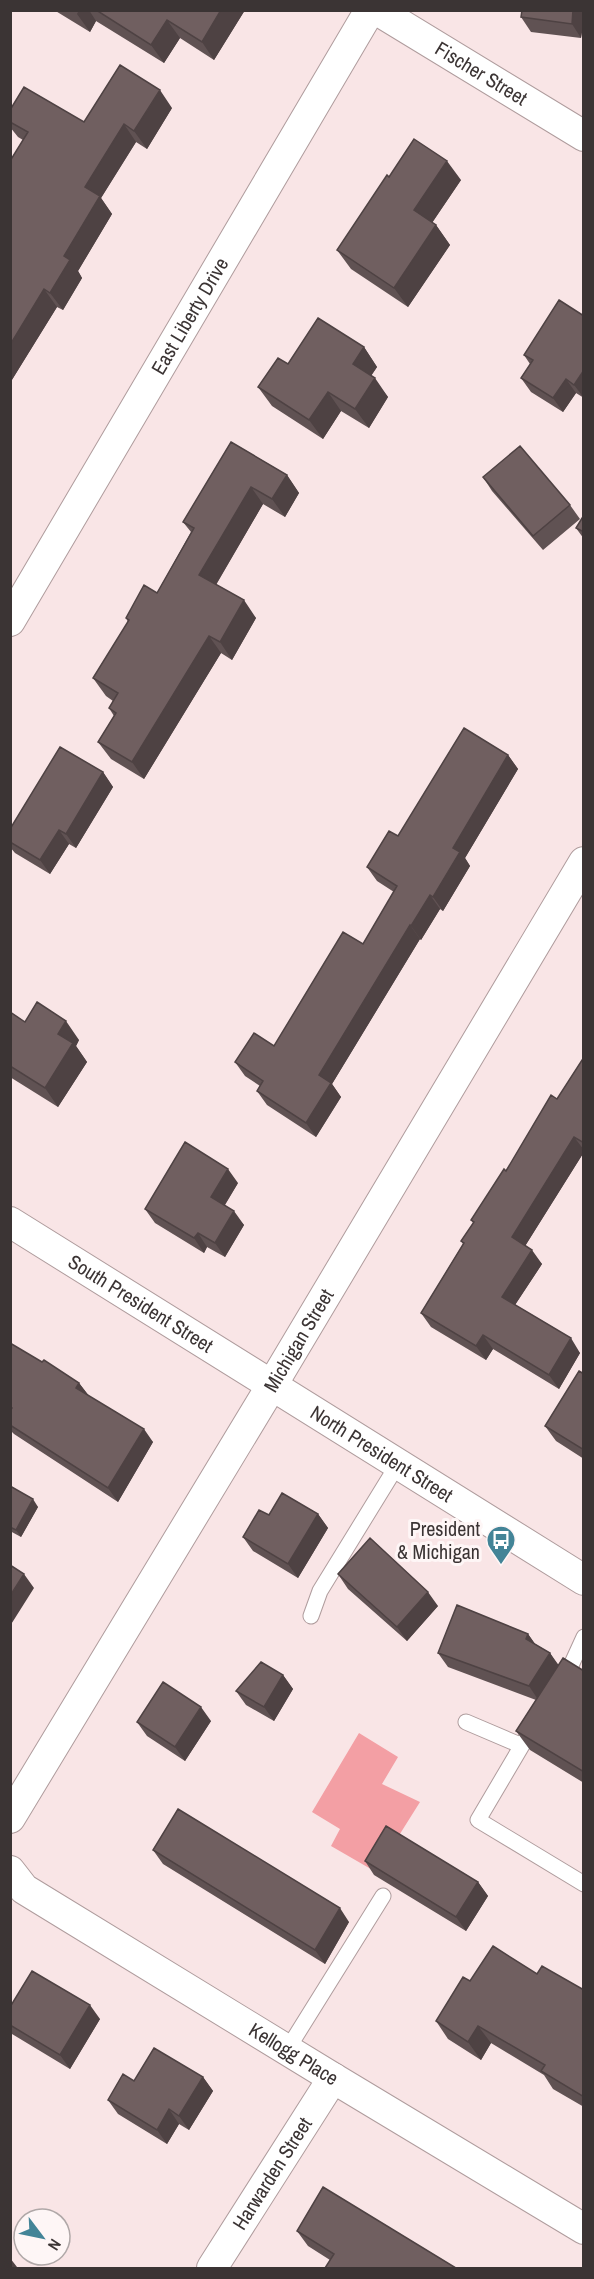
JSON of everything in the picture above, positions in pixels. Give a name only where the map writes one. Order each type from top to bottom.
[{"type":"street","name":"East Liberty Drive","points":[[10,621],[370,10]]},
{"type":"street","name":"Fischer Street","points":[[377,10],[584,136]]},
{"type":"street","name":"Michigan Street","points":[[10,1818],[584,862]]},
{"type":"street","name":"South President Street","points":[[10,1222],[272,1385]]},
{"type":"street","name":"North President Street","points":[[272,1385],[584,1580]]},
{"type":"street","name":"Kellogg Place","points":[[10,1870],[24,1889],[584,2229]]},
{"type":"street","name":"Harwarden Street","points":[[212,2268],[333,2078]]},
{"type":"lane","points":[[311,1616],[320,1591],[398,1464]]},
{"type":"lane","points":[[584,1637],[564,1681],[520,1745],[478,1820],[584,1884]]},
{"type":"lane","points":[[466,1722],[520,1745]]},
{"type":"lane","points":[[287,2050],[383,1896]]},
{"type":"shaded area","points":[[359,1733],[398,1757],[382,1784],[420,1802],[376,1872],[331,1846],[340,1829],[312,1812]]},
{"type":"building","points":[[96,10],[221,10],[202,42],[167,20],[151,45]]},
{"type":"building","points":[[522,10],[573,10],[572,24],[521,17]]},
{"type":"building","points":[[120,65],[160,90],[134,131],[124,124],[85,187],[100,196],[64,256],[70,260],[50,293],[44,289],[10,345],[10,161],[28,132],[10,122],[10,110],[24,87],[84,122]]},
{"type":"building","points":[[414,139],[447,161],[414,210],[436,225],[394,288],[337,250]]},
{"type":"building","points":[[559,300],[584,316],[584,370],[574,385],[566,379],[553,398],[521,378],[533,360],[524,355]]},
{"type":"building","points":[[318,318],[364,347],[353,364],[375,378],[355,409],[328,392],[309,420],[258,387],[278,358],[288,364]]},
{"type":"building","points":[[231,442],[287,475],[272,499],[251,487],[199,575],[244,600],[220,642],[209,636],[132,762],[98,742],[116,713],[109,708],[118,693],[93,678],[129,620],[126,618],[144,585],[157,593],[194,528],[183,522]]},
{"type":"building","points":[[520,446],[570,505],[533,536],[483,477]]},
{"type":"building","points":[[584,515],[584,532],[576,528]]},
{"type":"building","points":[[464,728],[508,755],[453,848],[460,852],[433,897],[430,895],[410,925],[319,1075],[331,1083],[306,1123],[257,1091],[263,1081],[235,1062],[254,1033],[274,1046],[343,932],[363,944],[397,886],[367,867],[389,831],[398,836]]},
{"type":"building","points":[[60,747],[103,772],[66,834],[59,830],[40,860],[10,842],[10,829]]},
{"type":"building","points":[[37,1002],[66,1021],[58,1034],[73,1043],[45,1088],[10,1066],[10,1012],[25,1022]]},
{"type":"building","points":[[584,1057],[584,1143],[574,1137],[512,1237],[532,1250],[502,1297],[571,1338],[549,1375],[483,1335],[476,1346],[421,1313],[464,1243],[461,1241],[474,1222],[471,1220],[504,1169],[506,1171],[551,1095],[557,1099]]},
{"type":"building","points":[[185,1142],[228,1169],[211,1197],[234,1211],[215,1243],[198,1233],[194,1238],[145,1209]]},
{"type":"building","points":[[10,1343],[42,1362],[44,1360],[79,1383],[76,1388],[144,1429],[108,1488],[10,1425],[12,1408],[10,1407]]},
{"type":"building","points":[[579,1371],[584,1374],[584,1450],[545,1426]]},
{"type":"building","points":[[10,1486],[33,1499],[16,1530],[10,1527]]},
{"type":"building","points":[[282,1493],[318,1514],[288,1564],[243,1537],[259,1510],[269,1515]]},
{"type":"building","points":[[370,1538],[428,1592],[397,1627],[338,1574]]},
{"type":"building","points":[[10,1565],[24,1574],[10,1596]]},
{"type":"building","points":[[457,1605],[528,1634],[526,1639],[550,1653],[529,1686],[438,1653]]},
{"type":"building","points":[[563,1658],[584,1671],[584,1772],[516,1731]]},
{"type":"building","points":[[261,1662],[283,1675],[264,1707],[236,1691]]},
{"type":"building","points":[[163,1682],[201,1707],[175,1747],[137,1722]]},
{"type":"building","points":[[178,1809],[340,1908],[315,1950],[153,1850]]},
{"type":"building","points":[[386,1826],[478,1882],[456,1917],[365,1861]]},
{"type":"building","points":[[493,1946],[537,1974],[542,1966],[584,1990],[584,2097],[541,2071],[545,2065],[478,2026],[468,2042],[436,2021],[463,1977],[470,1981]]},
{"type":"building","points":[[32,1971],[90,2005],[60,2055],[10,2025],[10,2007]]},
{"type":"building","points":[[154,2048],[203,2077],[179,2116],[169,2109],[157,2130],[108,2100],[123,2074],[134,2081]]},
{"type":"building","points":[[323,2187],[456,2268],[325,2268],[334,2254],[297,2231]]},
{"type":"place","name":"President & Michigan","points":[[501,1566]]}]
